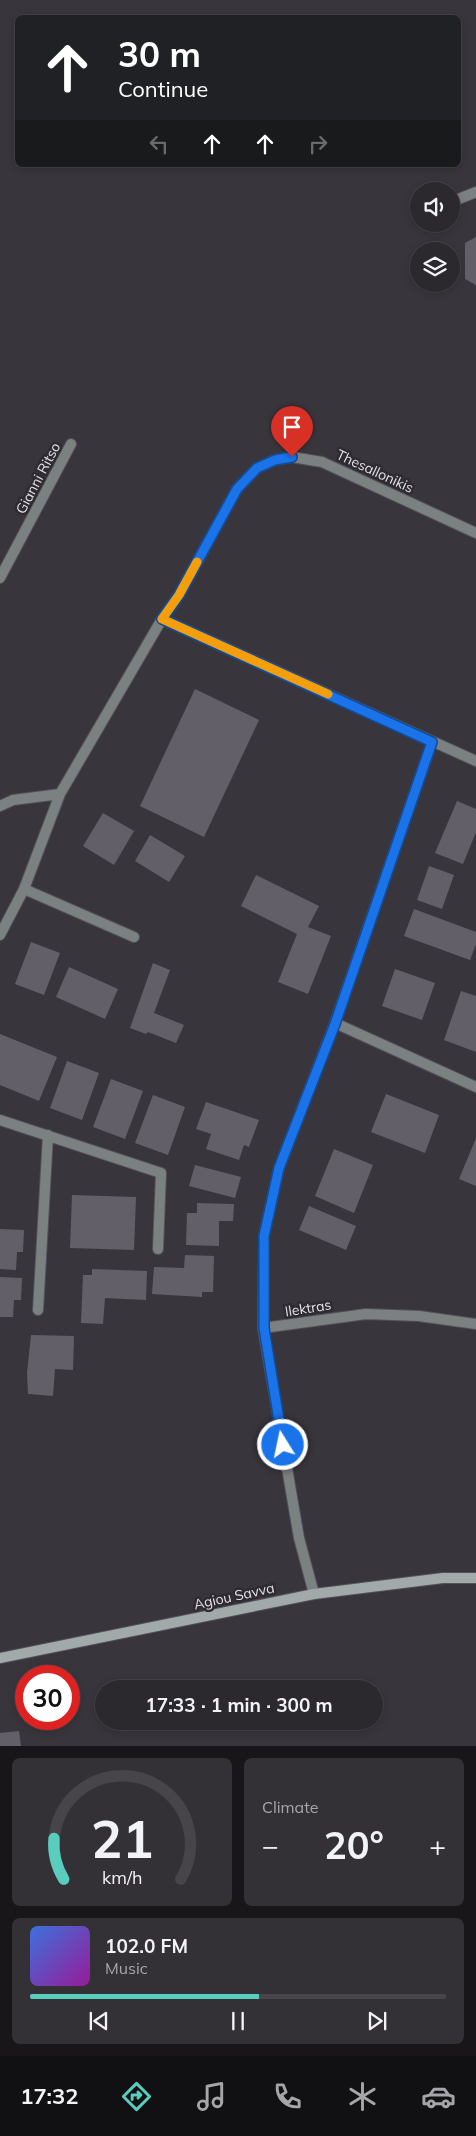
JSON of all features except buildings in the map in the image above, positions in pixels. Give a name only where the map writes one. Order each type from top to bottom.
[{"type":"street","points":[[460,198],[476,192]]},
{"type":"street","name":"Gianni Ritso","points":[[0,578],[72,444]]},
{"type":"street","name":"Thesallonikis","points":[[0,935],[24,888],[60,794],[162,619],[179,595],[237,489],[257,468],[275,460],[292,457],[322,462],[476,533]]},
{"type":"street","points":[[162,619],[476,761]]},
{"type":"street","points":[[314,1594],[299,1538],[264,1328],[264,1236],[279,1168],[335,1024],[432,742]]},
{"type":"street","points":[[0,806],[13,800],[60,794]]},
{"type":"street","points":[[24,888],[134,937]]},
{"type":"street","points":[[335,1024],[476,1087]]},
{"type":"street","points":[[0,1120],[161,1173],[158,1249]]},
{"type":"street","points":[[38,1310],[48,1135]]},
{"type":"street","name":"Ilektras","points":[[264,1328],[366,1314],[419,1316],[476,1324]]},
{"type":"street","name":"Agiou Savva","points":[[0,1658],[314,1594],[434,1579],[476,1578]]},
{"type":"slow traffic","points":[[197,562],[179,595],[162,619],[328,694]]},
{"type":"route","points":[[283,1445],[264,1328],[264,1236],[279,1168],[335,1024],[432,742],[162,619],[179,595],[237,489],[257,468],[275,460],[292,457]]}]
